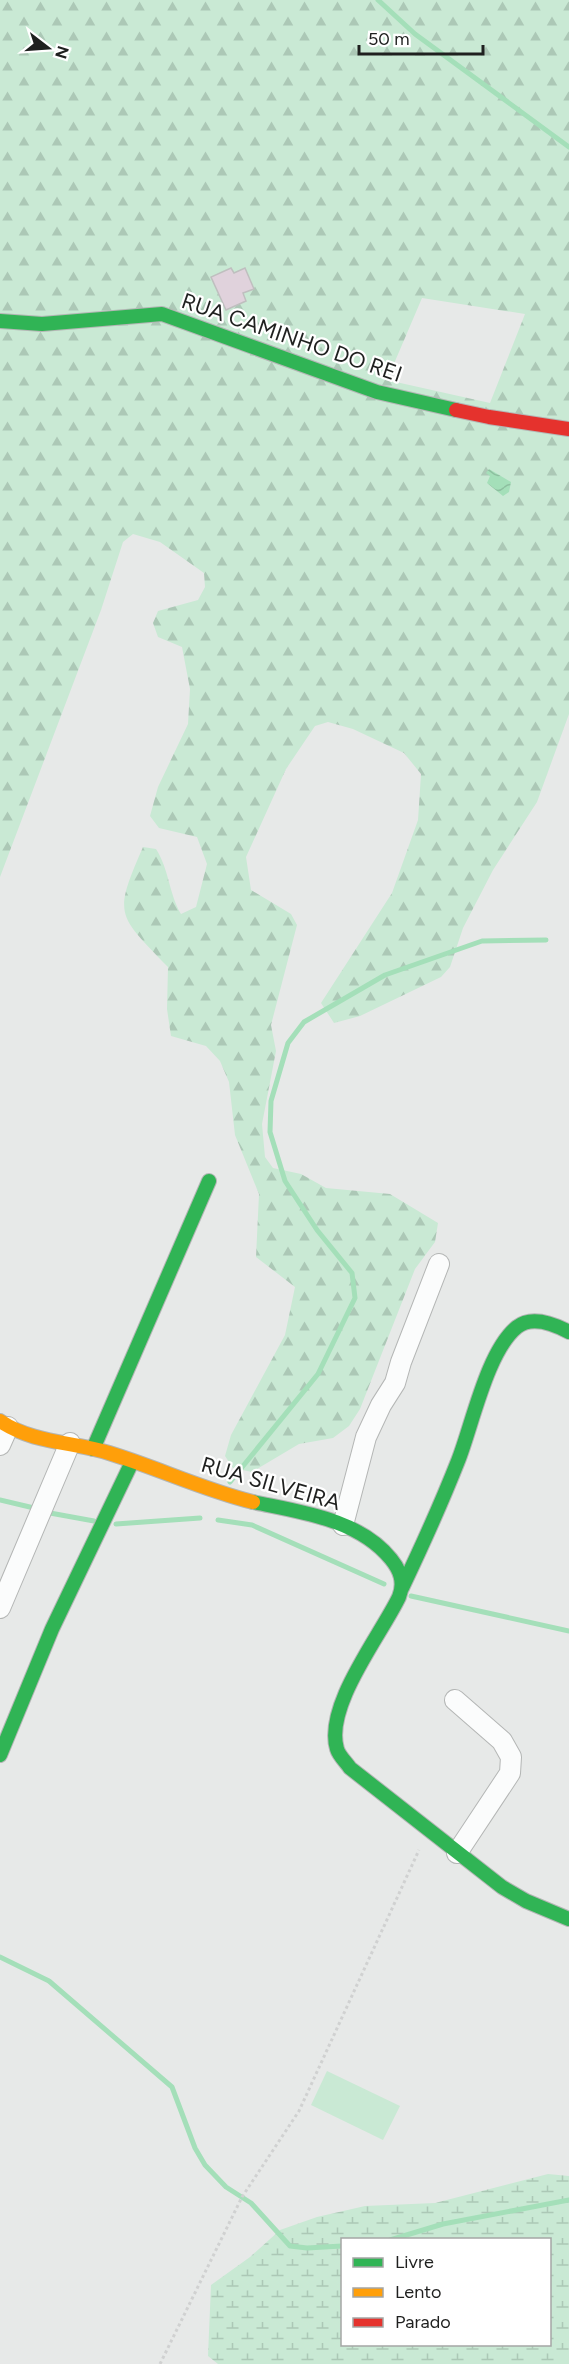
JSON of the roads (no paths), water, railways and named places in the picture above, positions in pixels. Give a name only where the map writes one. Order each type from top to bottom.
[{"type":"street","name":"RUA CAMINHO DO REI","points":[[0,321],[51,325],[142,314],[162,314],[378,392],[489,417],[569,429]]},
{"type":"street","points":[[93,1449],[209,1181]]},
{"type":"street","points":[[343,1526],[366,1437],[381,1405],[395,1383],[439,1264]]},
{"type":"street","points":[[569,1332],[560,1327],[532,1321],[517,1326],[507,1338],[488,1377],[435,1516],[386,1621],[345,1695],[335,1738],[338,1750],[350,1768],[457,1853],[502,1887],[526,1901],[569,1918]]},
{"type":"street","name":"RUA SILVEIRA","points":[[3,1431],[93,1449],[226,1495],[309,1514],[343,1526],[386,1551],[401,1575],[402,1588]]},
{"type":"street","points":[[0,1608],[70,1443]]},
{"type":"street","points":[[0,1755],[52,1629],[132,1462]]},
{"type":"street","points":[[455,1700],[502,1741],[511,1756],[510,1773],[457,1853]]},
{"type":"water","points":[[489,469],[511,482],[509,492],[503,496],[487,483],[490,476],[486,473]]},
{"type":"waterway","points":[[378,0],[415,34],[569,147]]},
{"type":"waterway","points":[[230,1482],[318,1374],[355,1298],[352,1273],[317,1230],[285,1181],[270,1132],[271,1101],[288,1043],[304,1022],[385,975],[482,941],[546,940]]},
{"type":"waterway","points":[[0,1500],[34,1508]]},
{"type":"waterway","points":[[50,1513],[94,1521]]},
{"type":"waterway","points":[[116,1524],[200,1518]]},
{"type":"waterway","points":[[218,1520],[252,1525],[384,1584]]},
{"type":"waterway","points":[[411,1596],[569,1631]]},
{"type":"waterway","points":[[0,1957],[49,1981],[172,2087],[195,2148],[205,2165],[226,2187],[251,2203],[290,2246],[307,2248],[341,2246]]},
{"type":"waterway","points":[[397,2238],[443,2224],[569,2200]]}]
